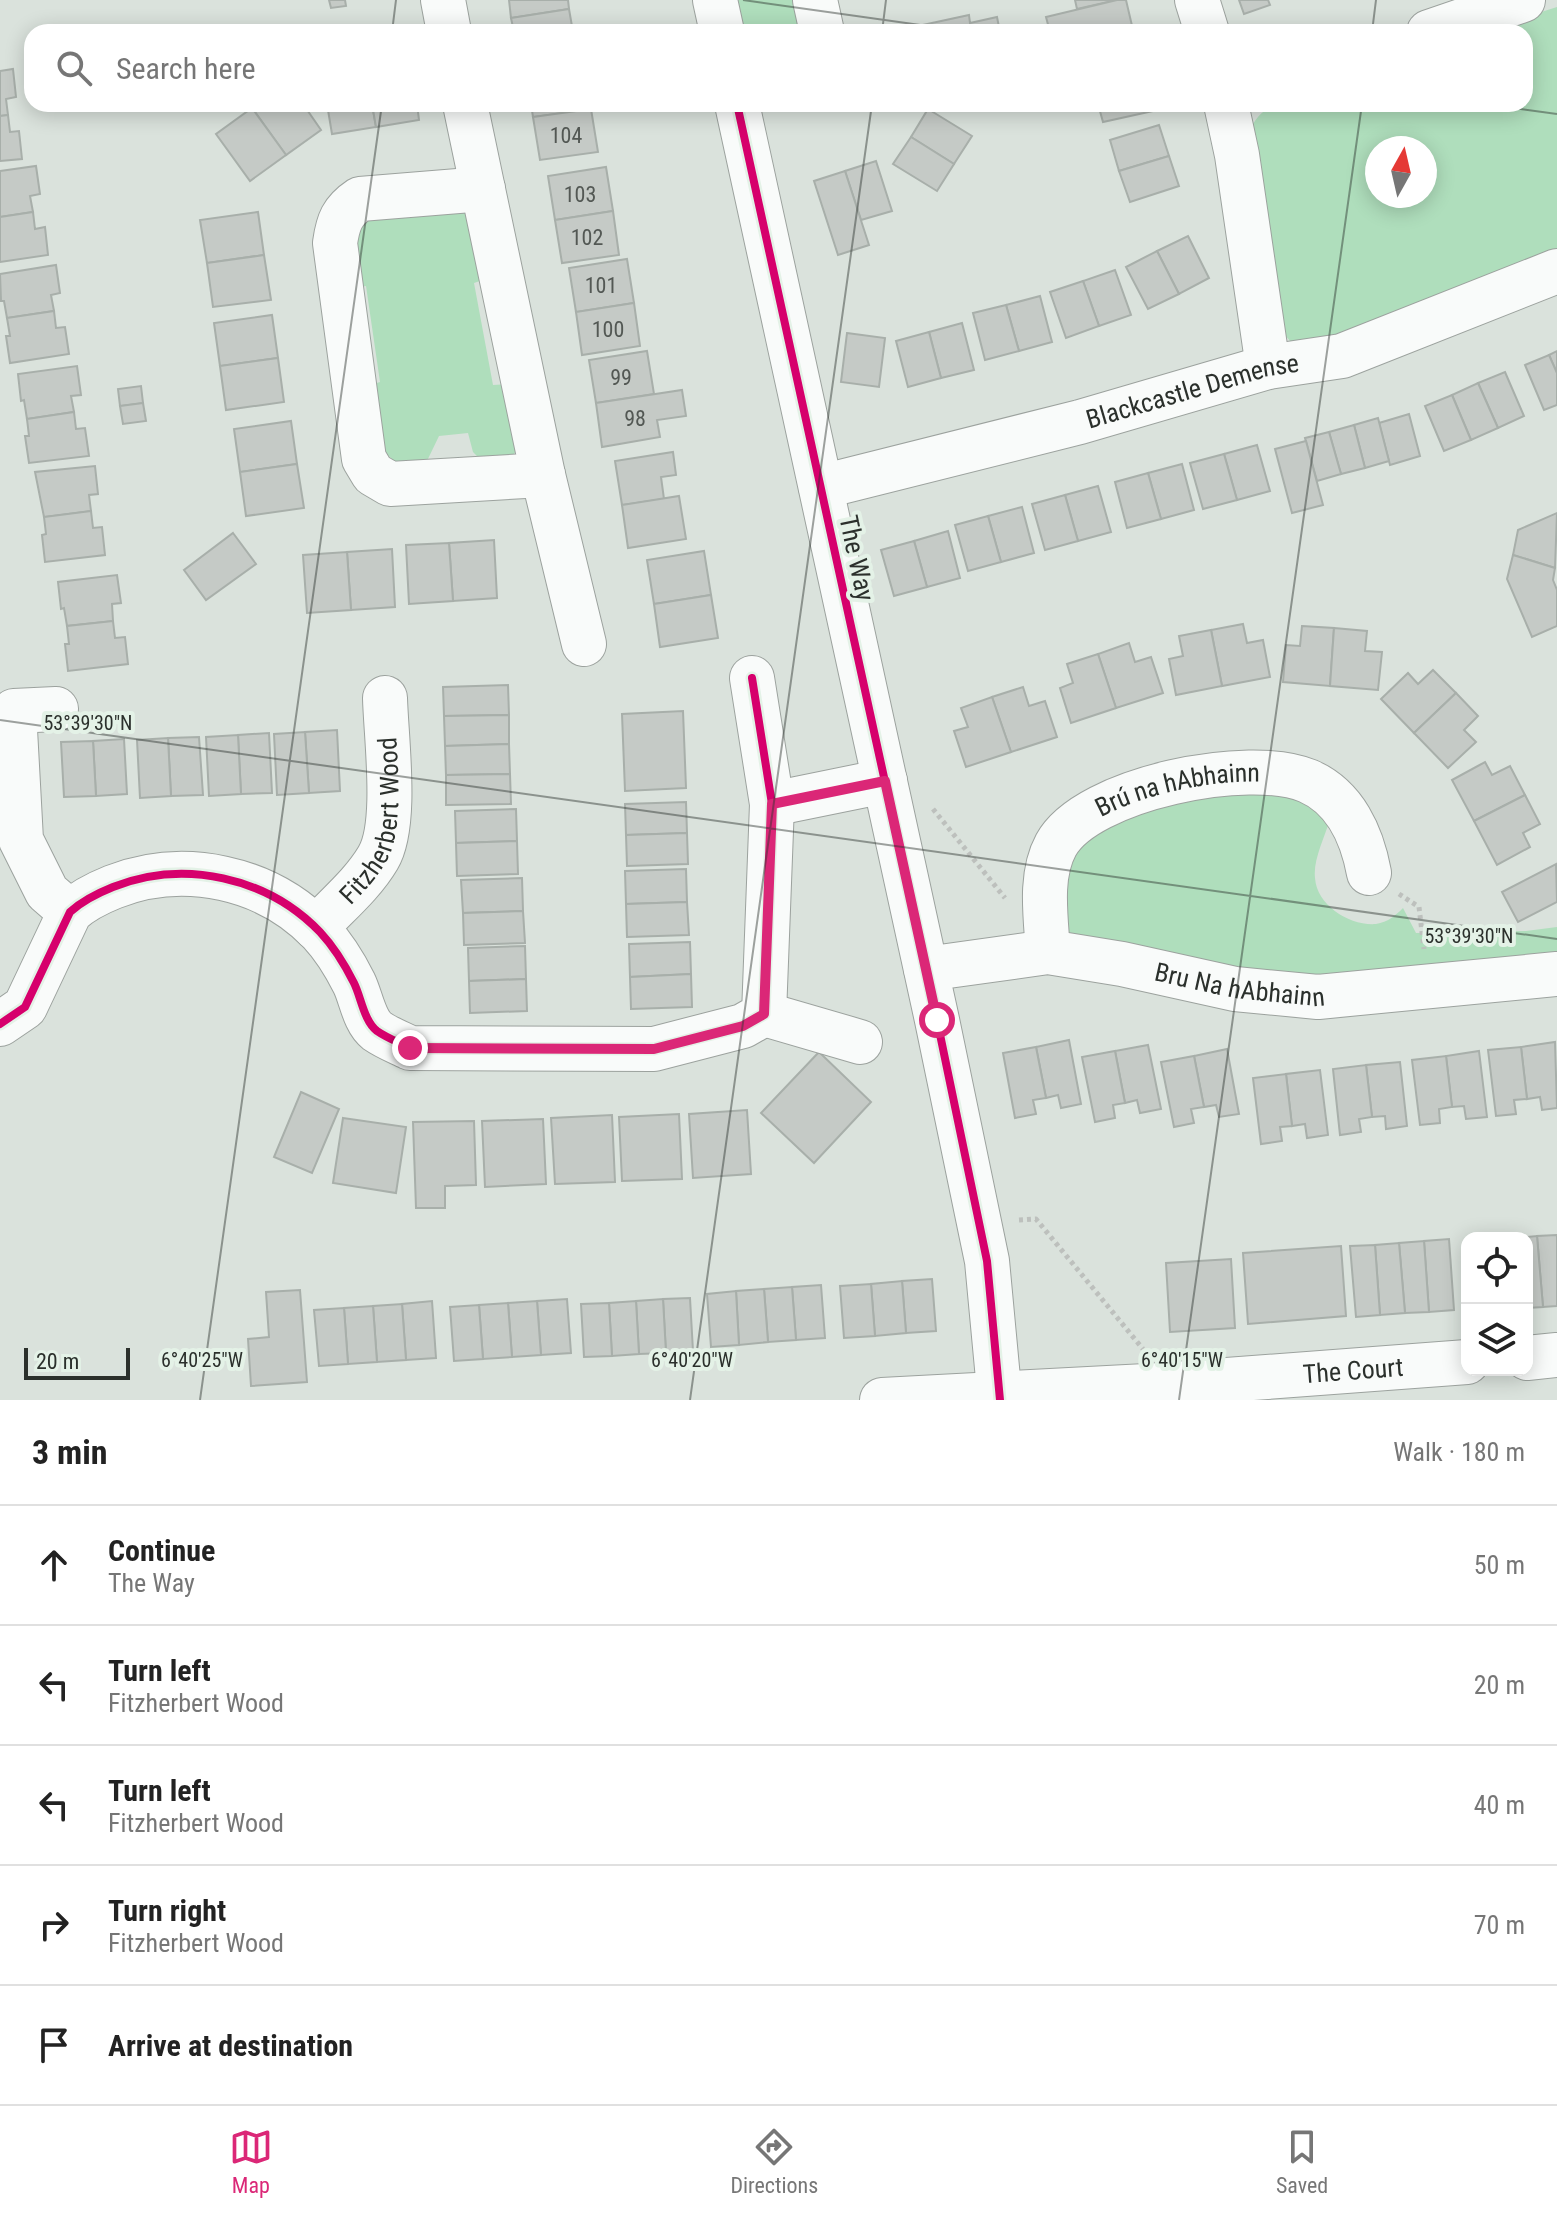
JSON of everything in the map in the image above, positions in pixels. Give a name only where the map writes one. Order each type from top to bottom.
[{"type":"street","points":[[443,0],[448,24]]},
{"type":"street","points":[[715,0],[720,24]]},
{"type":"street","points":[[815,0],[820,24]]},
{"type":"street","points":[[1197,0],[1204,24]]},
{"type":"street","points":[[1452,24],[1523,0]]},
{"type":"street","points":[[467,112],[543,475],[584,644]]},
{"type":"street","name":"The Way","points":[[739,112],[987,1261],[1000,1397]]},
{"type":"street","points":[[1228,112],[1237,155],[1268,367]]},
{"type":"street","points":[[483,189],[360,199],[346,209],[338,223],[335,243],[364,459],[373,474],[390,484],[543,475]]},
{"type":"street","name":"Blackcastle Demense","points":[[821,487],[1080,422],[1268,367],[1342,356],[1557,271]]},
{"type":"street","points":[[752,678],[772,804],[764,1014],[860,1042]]},
{"type":"street","name":"Fitzherbert Wood","points":[[316,928],[364,878],[380,855],[389,817],[385,698]]},
{"type":"street","points":[[0,1024],[25,1007],[70,912],[47,892],[21,840],[14,711],[56,709]]},
{"type":"street","name":"Brú na hAbhainn","points":[[1048,952],[1045,913],[1047,871],[1055,845],[1071,825],[1093,810],[1147,789],[1194,777],[1275,771],[1309,781],[1334,798],[1351,818],[1364,846],[1369,873]]},
{"type":"street","points":[[772,804],[885,781]]},
{"type":"street","name":"Fitzherbert Wood","points":[[70,912],[101,892],[128,881],[157,875],[187,873],[216,876],[245,884],[273,896],[316,928],[340,958],[375,1030],[410,1048],[654,1049],[743,1026],[764,1014]]},
{"type":"street","name":"Bru Na hAbhainn","points":[[926,969],[1048,952],[1122,964],[1235,989],[1318,997],[1557,974]]},
{"type":"street","points":[[1533,1357],[1557,1355]]},
{"type":"street","name":"The Court","points":[[882,1400],[1000,1397],[1146,1386],[1288,1388],[1461,1363]]},
{"type":"path","points":[[929,804],[1009,903]]},
{"type":"path","points":[[1369,873],[1419,907],[1426,986]]},
{"type":"path","points":[[979,1223],[1036,1219],[1143,1347],[1146,1386]]},
{"type":"green space","points":[[736,0],[805,0],[800,24],[741,24]]},
{"type":"green space","points":[[1557,7],[1557,257],[1322,343],[1293,344],[1279,329],[1249,132],[1264,112],[1533,112],[1533,24],[1503,24]]},
{"type":"green space","points":[[471,207],[486,279],[474,283],[493,385],[509,384],[520,446],[510,459],[485,464],[473,452],[468,433],[439,436],[426,463],[410,471],[387,454],[373,425],[367,386],[380,382],[366,286],[355,288],[355,224],[364,215]]},
{"type":"green space","points":[[1246,782],[1302,797],[1329,822],[1317,857],[1315,878],[1317,888],[1328,905],[1346,918],[1376,924],[1391,918],[1403,908],[1416,933],[1526,931],[1557,927],[1557,962],[1403,975],[1256,975],[1070,933],[1056,913],[1068,853],[1121,815]]},
{"type":"building","points":[[329,0],[345,0],[346,6],[331,8]]},
{"type":"building","points":[[509,0],[568,0],[569,9],[511,18]]},
{"type":"building","points":[[1075,0],[1117,0],[1077,9]]},
{"type":"building","points":[[1126,0],[1132,24],[1048,24],[1046,17]]},
{"type":"building","points":[[1239,0],[1268,0],[1270,5],[1244,14]]},
{"type":"building","points":[[569,9],[572,24],[512,24],[511,18]]},
{"type":"building","points":[[969,15],[970,23],[997,17],[998,24],[927,24]]},
{"type":"building","points":[[13,69],[16,97],[6,99],[8,115],[0,116],[0,71]]},
{"type":"building","points":[[246,112],[255,112],[286,155],[250,181],[216,134]]},
{"type":"building","points":[[255,112],[309,112],[321,130],[286,155]]},
{"type":"building","points":[[328,112],[373,112],[376,127],[332,134]]},
{"type":"building","points":[[373,112],[418,112],[419,120],[376,127]]},
{"type":"building","points":[[532,112],[569,112],[533,117]]},
{"type":"building","points":[[591,112],[598,152],[540,160],[533,117]]},
{"type":"building","points":[[926,112],[933,112],[972,136],[954,164],[911,137]]},
{"type":"building","points":[[1100,112],[1148,112],[1103,122]]},
{"type":"building","points":[[8,115],[10,132],[19,131],[22,159],[0,161],[0,116]]},
{"type":"building","points":[[1159,125],[1169,156],[1119,171],[1110,140]]},
{"type":"building","points":[[911,137],[954,164],[937,191],[893,164]]},
{"type":"building","points":[[1169,156],[1179,186],[1130,202],[1119,171]]},
{"type":"building","points":[[876,161],[892,211],[861,220],[845,171]]},
{"type":"building","points":[[36,166],[40,194],[30,196],[33,212],[0,217],[0,171]]},
{"type":"building","points":[[606,167],[613,211],[555,220],[548,176]]},
{"type":"building","points":[[845,171],[869,245],[838,255],[814,181]]},
{"type":"building","points":[[613,211],[619,255],[562,263],[555,220]]},
{"type":"building","points":[[33,212],[35,229],[45,227],[48,255],[0,262],[0,217]]},
{"type":"building","points":[[258,212],[264,255],[207,263],[200,220]]},
{"type":"building","points":[[1188,236],[1209,278],[1179,294],[1157,251]]},
{"type":"building","points":[[1157,251],[1179,294],[1148,309],[1126,267]]},
{"type":"building","points":[[264,255],[271,300],[213,307],[207,263]]},
{"type":"building","points":[[627,259],[634,303],[576,312],[569,268]]},
{"type":"building","points":[[56,265],[60,293],[51,295],[54,311],[7,318],[4,301],[1,301],[0,274]]},
{"type":"building","points":[[1115,270],[1131,315],[1099,326],[1083,281]]},
{"type":"building","points":[[1083,281],[1099,326],[1066,338],[1050,292]]},
{"type":"building","points":[[1040,296],[1052,342],[1019,351],[1006,305]]},
{"type":"building","points":[[634,303],[640,346],[582,355],[576,312]]},
{"type":"building","points":[[1006,305],[1019,351],[985,360],[973,313]]},
{"type":"building","points":[[54,311],[56,328],[65,327],[69,354],[10,363],[7,318]]},
{"type":"building","points":[[272,315],[278,358],[220,366],[214,323]]},
{"type":"building","points":[[962,323],[974,370],[941,378],[929,332]]},
{"type":"building","points":[[929,332],[941,378],[908,387],[896,341]]},
{"type":"building","points":[[847,333],[885,338],[879,387],[841,382]]},
{"type":"building","points":[[647,351],[654,394],[596,403],[589,360]]},
{"type":"building","points":[[1557,351],[1557,373],[1549,355]]},
{"type":"building","points":[[1549,355],[1557,373],[1557,405],[1544,410],[1525,365]]},
{"type":"building","points":[[278,358],[284,402],[226,410],[220,366]]},
{"type":"building","points":[[77,366],[81,395],[71,396],[74,412],[27,419],[18,374]]},
{"type":"building","points":[[1505,372],[1524,416],[1498,428],[1478,383]]},
{"type":"building","points":[[1478,383],[1498,428],[1471,440],[1452,395]]},
{"type":"building","points":[[141,386],[143,403],[120,406],[118,389]]},
{"type":"building","points":[[682,390],[686,416],[657,420],[660,437],[602,447],[596,403]]},
{"type":"building","points":[[1452,395],[1471,440],[1444,451],[1425,406]]},
{"type":"building","points":[[143,403],[146,421],[123,424],[120,406]]},
{"type":"building","points":[[74,412],[76,429],[85,428],[89,456],[29,463],[25,436],[29,436],[27,419]]},
{"type":"building","points":[[1409,414],[1420,456],[1390,465],[1379,423]]},
{"type":"building","points":[[1378,418],[1389,461],[1365,468],[1354,425]]},
{"type":"building","points":[[291,421],[297,464],[240,472],[234,429]]},
{"type":"building","points":[[1354,425],[1365,468],[1341,474],[1329,432]]},
{"type":"building","points":[[1329,432],[1341,474],[1317,481],[1305,438]]},
{"type":"building","points":[[1306,441],[1323,505],[1292,513],[1275,449]]},
{"type":"building","points":[[1257,445],[1270,491],[1237,500],[1224,454]]},
{"type":"building","points":[[673,452],[676,475],[661,477],[664,499],[622,505],[615,461]]},
{"type":"building","points":[[1224,454],[1237,500],[1203,509],[1190,463]]},
{"type":"building","points":[[297,464],[304,508],[246,516],[240,472]]},
{"type":"building","points":[[1182,464],[1194,510],[1161,519],[1148,473]]},
{"type":"building","points":[[95,466],[98,494],[89,495],[91,511],[44,517],[35,472]]},
{"type":"building","points":[[1148,473],[1161,519],[1127,528],[1115,482]]},
{"type":"building","points":[[1098,486],[1111,532],[1078,541],[1065,495]]},
{"type":"building","points":[[1065,495],[1078,541],[1045,550],[1032,504]]},
{"type":"building","points":[[679,496],[686,539],[628,548],[622,505]]},
{"type":"building","points":[[1022,507],[1034,553],[1001,562],[988,516]]},
{"type":"building","points":[[91,511],[93,528],[102,527],[105,555],[45,562],[44,517]]},
{"type":"building","points":[[1557,513],[1555,568],[1513,555],[1518,530]]},
{"type":"building","points":[[988,516],[1001,562],[968,571],[955,525]]},
{"type":"building","points":[[948,531],[960,578],[927,587],[914,541]]},
{"type":"building","points":[[233,533],[256,564],[206,600],[184,570]]},
{"type":"building","points":[[494,540],[497,598],[453,601],[449,543]]},
{"type":"building","points":[[914,541],[927,587],[894,596],[881,550]]},
{"type":"building","points":[[449,543],[453,601],[409,604],[406,545]]},
{"type":"building","points":[[392,549],[395,607],[351,610],[347,552]]},
{"type":"building","points":[[704,551],[711,595],[654,604],[647,560]]},
{"type":"building","points":[[347,552],[351,610],[307,613],[303,555]]},
{"type":"building","points":[[1513,555],[1555,568],[1553,580],[1557,590],[1557,626],[1532,637],[1507,579]]},
{"type":"building","points":[[117,575],[121,603],[112,604],[113,621],[67,626],[64,608],[61,609],[58,582]]},
{"type":"building","points":[[711,595],[718,638],[660,647],[654,604]]},
{"type":"building","points":[[113,621],[115,638],[125,637],[128,664],[68,671],[67,626]]},
{"type":"building","points":[[1243,624],[1247,643],[1263,640],[1270,677],[1222,686],[1211,630]]},
{"type":"building","points":[[1302,626],[1334,628],[1330,686],[1283,682],[1286,645],[1300,646]]},
{"type":"building","points":[[1334,628],[1367,631],[1365,651],[1382,652],[1378,690],[1330,686]]},
{"type":"building","points":[[1211,630],[1222,686],[1176,695],[1169,659],[1183,656],[1179,636]]},
{"type":"building","points":[[1129,643],[1135,662],[1151,657],[1163,693],[1116,708],[1098,654]]},
{"type":"building","points":[[1098,654],[1116,708],[1071,723],[1060,688],[1073,683],[1067,664]]},
{"type":"building","points":[[1433,670],[1456,693],[1414,733],[1381,699],[1408,673],[1418,684]]},
{"type":"building","points":[[508,685],[509,715],[444,716],[443,687]]},
{"type":"building","points":[[1023,687],[1029,706],[1045,701],[1057,737],[1011,752],[992,697]]},
{"type":"building","points":[[1456,693],[1478,716],[1464,730],[1476,742],[1448,768],[1414,733]]},
{"type":"building","points":[[992,697],[1011,752],[966,767],[954,731],[968,727],[961,708]]},
{"type":"building","points":[[683,711],[686,788],[625,791],[622,714]]},
{"type":"building","points":[[509,715],[509,744],[445,746],[444,716]]},
{"type":"building","points":[[337,730],[340,791],[309,793],[305,732]]},
{"type":"building","points":[[305,732],[309,793],[277,795],[274,734]]},
{"type":"building","points":[[269,733],[272,793],[241,794],[238,735]]},
{"type":"building","points":[[238,735],[241,794],[209,796],[206,737]]},
{"type":"building","points":[[199,737],[203,795],[171,796],[168,738]]},
{"type":"building","points":[[168,738],[171,796],[140,798],[137,740]]},
{"type":"building","points":[[124,739],[127,794],[96,796],[93,741]]},
{"type":"building","points":[[93,741],[96,796],[64,797],[61,742]]},
{"type":"building","points":[[509,744],[510,774],[446,775],[445,746]]},
{"type":"building","points":[[1485,762],[1492,775],[1510,766],[1525,795],[1474,821],[1452,780]]},
{"type":"building","points":[[510,774],[511,804],[446,805],[446,775]]},
{"type":"building","points":[[1525,795],[1540,824],[1523,833],[1530,847],[1497,865],[1474,821]]},
{"type":"building","points":[[686,802],[687,833],[626,835],[625,804]]},
{"type":"building","points":[[516,809],[517,841],[456,843],[455,811]]},
{"type":"building","points":[[687,833],[688,864],[627,866],[626,835]]},
{"type":"building","points":[[517,841],[518,874],[457,876],[456,843]]},
{"type":"building","points":[[1556,864],[1557,902],[1518,922],[1502,892]]},
{"type":"building","points":[[686,869],[687,902],[626,904],[625,871]]},
{"type":"building","points":[[522,878],[523,911],[463,913],[461,880]]},
{"type":"building","points":[[687,902],[689,935],[627,937],[626,904]]},
{"type":"building","points":[[523,911],[525,943],[464,945],[463,913]]},
{"type":"building","points":[[690,942],[691,974],[630,977],[629,944]]},
{"type":"building","points":[[525,946],[526,979],[469,981],[468,948]]},
{"type":"building","points":[[691,974],[692,1007],[631,1009],[630,977]]},
{"type":"building","points":[[526,979],[527,1011],[470,1013],[469,981]]},
{"type":"building","points":[[1069,1040],[1081,1104],[1061,1108],[1058,1095],[1046,1098],[1036,1047]]},
{"type":"building","points":[[1555,1042],[1557,1108],[1542,1110],[1540,1097],[1527,1099],[1521,1047]]},
{"type":"building","points":[[1148,1045],[1161,1109],[1140,1113],[1137,1100],[1125,1103],[1115,1051]]},
{"type":"building","points":[[1036,1047],[1046,1098],[1033,1100],[1036,1114],[1015,1118],[1003,1053]]},
{"type":"building","points":[[1521,1047],[1527,1099],[1514,1100],[1516,1114],[1496,1116],[1488,1050]]},
{"type":"building","points":[[1227,1049],[1239,1114],[1219,1117],[1216,1105],[1204,1107],[1194,1056]]},
{"type":"building","points":[[1115,1051],[1125,1103],[1113,1105],[1115,1118],[1095,1122],[1082,1057]]},
{"type":"building","points":[[1479,1051],[1487,1117],[1466,1119],[1464,1106],[1452,1107],[1446,1056]]},
{"type":"building","points":[[819,1052],[871,1102],[814,1163],[761,1113]]},
{"type":"building","points":[[1194,1056],[1204,1107],[1191,1109],[1194,1123],[1174,1127],[1161,1062]]},
{"type":"building","points":[[1446,1056],[1452,1107],[1439,1109],[1440,1123],[1420,1125],[1412,1060]]},
{"type":"building","points":[[1400,1062],[1407,1126],[1386,1129],[1385,1116],[1372,1117],[1366,1065]]},
{"type":"building","points":[[1366,1065],[1372,1117],[1359,1119],[1361,1132],[1340,1135],[1333,1069]]},
{"type":"building","points":[[1320,1070],[1328,1135],[1307,1138],[1305,1124],[1292,1126],[1286,1074]]},
{"type":"building","points":[[1286,1074],[1292,1126],[1280,1127],[1282,1141],[1261,1144],[1253,1078]]},
{"type":"building","points":[[301,1092],[339,1109],[312,1173],[274,1157]]},
{"type":"building","points":[[747,1110],[751,1174],[693,1178],[689,1114]]},
{"type":"building","points":[[679,1114],[682,1179],[622,1181],[619,1117]]},
{"type":"building","points":[[612,1115],[615,1182],[555,1184],[551,1118]]},
{"type":"building","points":[[343,1118],[406,1127],[396,1193],[333,1183]]},
{"type":"building","points":[[543,1119],[546,1184],[485,1187],[482,1121]]},
{"type":"building","points":[[474,1121],[476,1185],[445,1186],[445,1208],[416,1208],[413,1122]]},
{"type":"building","points":[[1557,1235],[1557,1306],[1543,1307],[1537,1236]]},
{"type":"building","points":[[1533,1236],[1537,1236],[1543,1307],[1533,1308]]},
{"type":"building","points":[[1449,1239],[1454,1310],[1429,1312],[1424,1241]]},
{"type":"building","points":[[1424,1241],[1429,1312],[1405,1313],[1399,1243]]},
{"type":"building","points":[[1399,1243],[1405,1313],[1380,1315],[1375,1245]]},
{"type":"building","points":[[1375,1245],[1380,1315],[1356,1317],[1350,1246]]},
{"type":"building","points":[[1341,1246],[1346,1316],[1248,1324],[1243,1253]]},
{"type":"building","points":[[1231,1259],[1235,1328],[1170,1332],[1166,1263]]},
{"type":"building","points":[[932,1279],[936,1331],[906,1333],[902,1281]]},
{"type":"building","points":[[902,1281],[906,1333],[875,1336],[871,1284]]},
{"type":"building","points":[[871,1284],[875,1336],[844,1338],[840,1286]]},
{"type":"building","points":[[821,1285],[825,1338],[796,1340],[792,1287]]},
{"type":"building","points":[[792,1287],[796,1340],[768,1342],[764,1289]]},
{"type":"building","points":[[764,1289],[768,1342],[739,1345],[736,1291]]},
{"type":"building","points":[[300,1290],[307,1382],[251,1386],[248,1339],[269,1337],[266,1292]]},
{"type":"building","points":[[736,1291],[739,1345],[711,1347],[707,1294]]},
{"type":"building","points":[[690,1298],[693,1351],[666,1353],[663,1299]]},
{"type":"building","points":[[567,1299],[571,1353],[541,1355],[537,1301]]},
{"type":"building","points":[[663,1299],[666,1353],[639,1354],[636,1301]]},
{"type":"building","points":[[432,1301],[436,1358],[406,1360],[402,1304]]},
{"type":"building","points":[[537,1301],[541,1355],[512,1357],[508,1303]]},
{"type":"building","points":[[636,1301],[639,1354],[612,1356],[609,1303]]},
{"type":"building","points":[[508,1303],[512,1357],[483,1359],[479,1305]]},
{"type":"building","points":[[609,1303],[612,1356],[584,1357],[581,1304]]},
{"type":"building","points":[[402,1304],[406,1360],[377,1362],[373,1306]]},
{"type":"building","points":[[479,1305],[483,1359],[454,1361],[450,1307]]},
{"type":"building","points":[[373,1306],[377,1362],[348,1364],[344,1308]]},
{"type":"building","points":[[344,1308],[348,1364],[319,1366],[314,1310]]},
{"type":"cycle path","points":[[739,112],[987,1261],[1000,1400]]},
{"type":"cycle path","points":[[0,1024],[25,1007],[70,912],[75,908],[113,887],[140,879],[168,874],[196,874],[250,886],[299,913],[320,932],[339,956],[373,1027],[410,1048],[654,1049],[743,1026],[764,1014],[772,804],[752,678]]},
{"type":"route","points":[[410,1048],[654,1049],[743,1026],[764,1014],[772,804],[885,781],[937,1020]]}]
